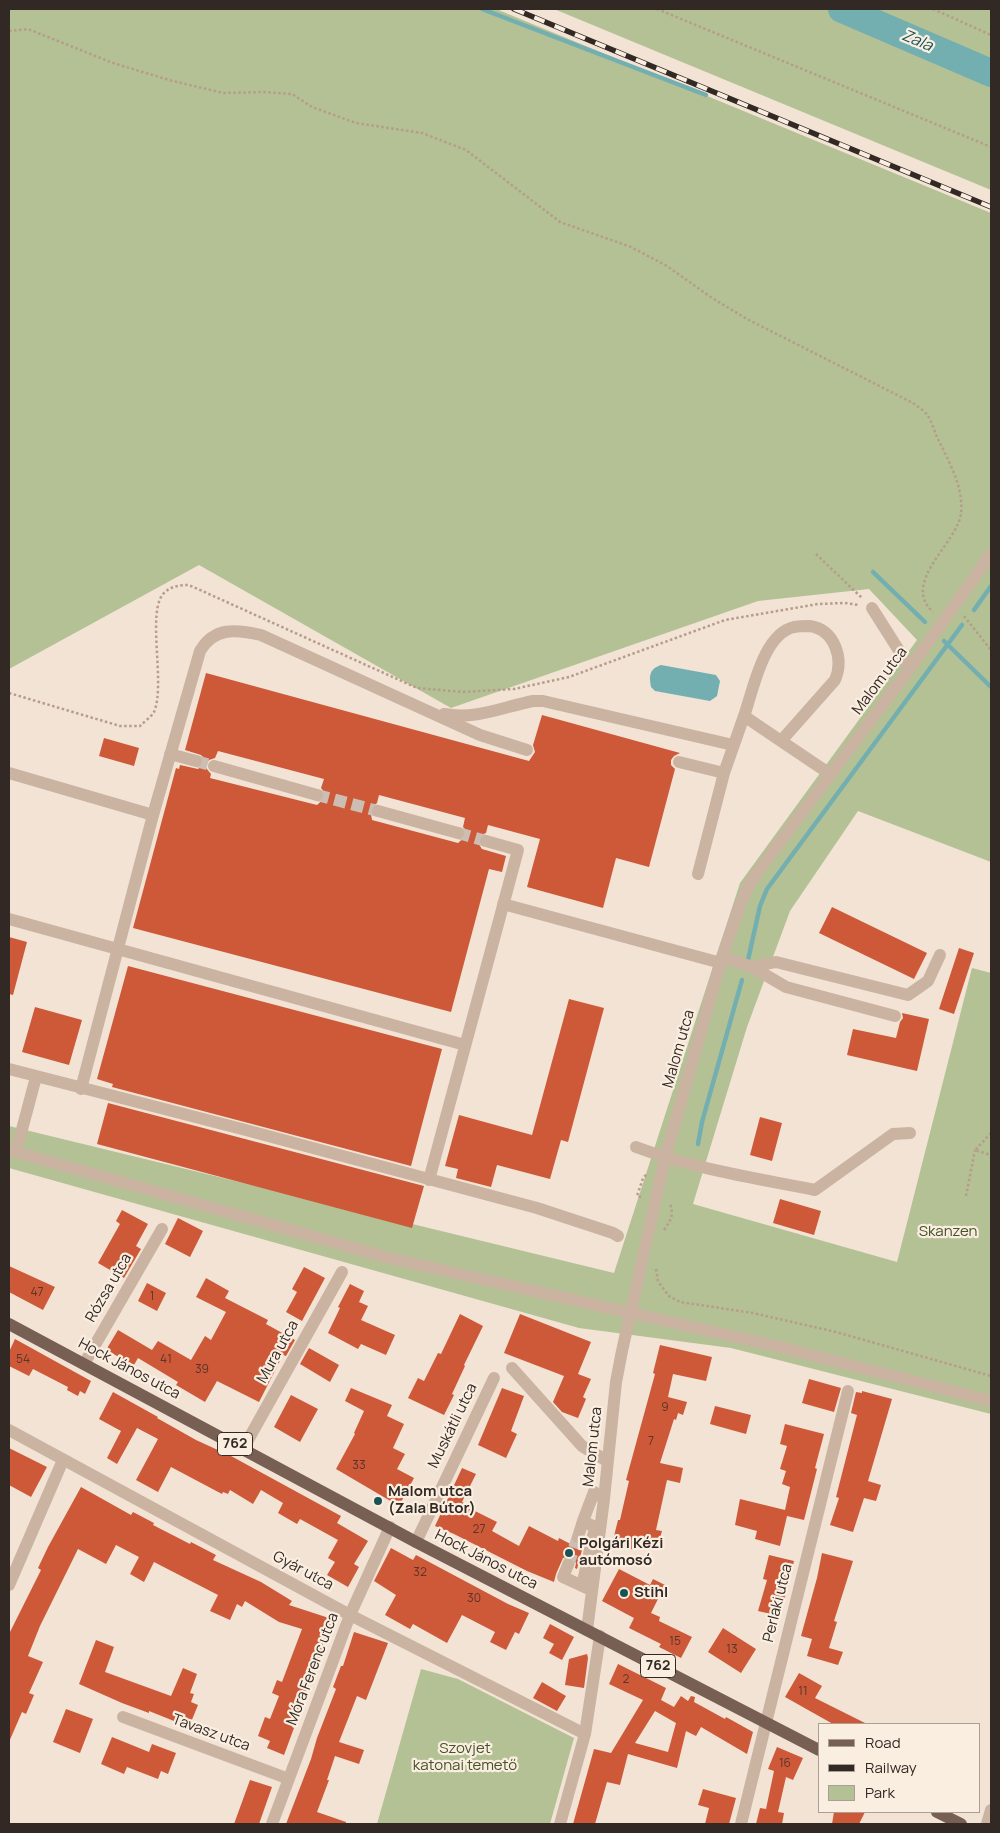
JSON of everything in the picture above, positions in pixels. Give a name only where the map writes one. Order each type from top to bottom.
[{"type":"main road","name":"Hock János utca","points":[[9,1324],[416,1542],[818,1749]]},
{"type":"main road","points":[[938,1813],[961,1824]]},
{"type":"street","name":"Malom utca","points":[[587,1630],[587,1589],[604,1499],[616,1382],[629,1314],[665,1158],[721,960],[739,906],[748,887],[910,668],[991,554]]},
{"type":"street","points":[[872,608],[910,668]]},
{"type":"street","points":[[698,874],[724,773],[767,650],[774,640],[795,627],[810,626],[821,629],[834,644],[839,662],[837,675],[835,680],[781,741]]},
{"type":"street","points":[[81,1089],[153,815],[200,651],[205,642],[215,635],[226,631],[249,632],[261,636],[427,710],[480,736],[527,750]]},
{"type":"street","points":[[427,710],[460,716],[476,716],[533,701],[543,701],[733,745]]},
{"type":"street","points":[[744,716],[830,774]]},
{"type":"street","points":[[170,754],[196,761]]},
{"type":"street","points":[[679,762],[724,773]]},
{"type":"street","points":[[214,766],[317,795]]},
{"type":"street","points":[[9,773],[153,815]]},
{"type":"street","points":[[378,811],[458,833]]},
{"type":"street","points":[[429,1180],[518,850],[486,841]]},
{"type":"street","points":[[503,904],[752,967],[786,987],[895,1016]]},
{"type":"street","points":[[9,919],[465,1046]]},
{"type":"street","points":[[752,967],[776,962],[908,995],[928,981],[940,955]]},
{"type":"street","points":[[9,1069],[536,1208],[618,1236]]},
{"type":"street","points":[[36,1077],[12,1151],[385,1257],[776,1346],[991,1401]]},
{"type":"street","points":[[636,1147],[665,1158],[699,1167],[815,1190],[893,1134],[910,1133]]},
{"type":"street","name":"Rózsa utca","points":[[84,1364],[162,1229]]},
{"type":"street","name":"Mura utca","points":[[243,1449],[342,1272]]},
{"type":"street","points":[[512,1368],[582,1446],[607,1461]]},
{"type":"street","name":"Muskátli utca","points":[[416,1542],[494,1378]]},
{"type":"street","name":"Perlaki utca","points":[[741,1824],[848,1390]]},
{"type":"street","name":"Gyár utca","points":[[9,1430],[350,1615],[585,1734]]},
{"type":"street","points":[[9,1585],[63,1460]]},
{"type":"street","points":[[578,1537],[594,1492],[604,1499]]},
{"type":"street","points":[[568,1565],[563,1577],[587,1589],[595,1527],[583,1521]]},
{"type":"street","name":"Móra Ferenc utca","points":[[272,1824],[350,1615],[390,1527]]},
{"type":"street","points":[[560,1824],[585,1734],[600,1636]]},
{"type":"street","name":"Tavasz utca","points":[[123,1718],[289,1779]]},
{"type":"street","points":[[987,1824],[991,1810]]},
{"type":"path","points":[[657,9],[991,147]]},
{"type":"path","points":[[933,9],[991,35]]},
{"type":"path","points":[[9,31],[28,30],[113,64],[223,93],[264,92],[292,94],[312,107],[356,123],[422,132],[466,150],[560,222],[631,247],[667,266],[712,298],[747,319],[913,403],[927,415],[951,467],[961,496],[961,514],[957,528],[931,565],[924,589],[924,599],[929,608],[943,622]]},
{"type":"path","points":[[816,554],[872,608]]},
{"type":"path","points":[[9,693],[120,726],[140,726],[153,713],[158,695],[157,608],[163,593],[178,585],[189,585],[417,688],[463,692],[514,689],[569,677],[725,620],[818,604],[845,603],[872,608]]},
{"type":"path","points":[[974,627],[991,650]]},
{"type":"path","points":[[966,1196],[975,1150],[991,1134]]},
{"type":"path","points":[[975,1150],[991,1155]]},
{"type":"path","points":[[663,1231],[672,1217]]},
{"type":"path","points":[[655,1264],[658,1281],[669,1296],[680,1302],[753,1313],[836,1332],[991,1376]]},
{"type":"green space","name":"Skanzen","points":[[9,9],[496,9],[991,213],[991,862],[858,811],[790,911],[747,1027],[693,1204],[897,1262],[972,968],[991,973],[991,1414],[731,1348],[579,1328],[9,1168],[9,1126],[614,1273],[740,883],[917,640],[869,589],[758,601],[451,708],[199,565],[9,669]]},
{"type":"green space","points":[[554,9],[991,9],[991,190]]},
{"type":"green space","name":"Szovjet katonai temető","points":[[421,1669],[458,1679],[574,1738],[550,1824],[377,1824]]},
{"type":"water","points":[[661,665],[716,675],[720,681],[717,696],[710,701],[655,691],[651,687],[651,673]]},
{"type":"building","points":[[206,673],[529,761],[535,752],[533,745],[542,715],[680,753],[671,760],[671,765],[675,769],[649,867],[616,858],[603,908],[527,887],[540,839],[488,825],[486,833],[478,838],[480,846],[482,849],[506,856],[502,872],[489,869],[451,1012],[133,928],[176,768],[179,769],[180,765],[198,769],[204,764],[204,758],[201,755],[185,750]],"holes":[[[218,751],[324,779],[321,788],[325,793],[325,798],[317,805],[210,778],[211,774],[206,768],[206,764],[209,760],[215,758]],[[379,795],[465,818],[463,827],[466,830],[466,836],[458,843],[372,820],[370,808],[377,803]]]},
{"type":"building","points":[[104,738],[139,748],[134,766],[99,756]]},
{"type":"building","points":[[832,907],[927,953],[914,979],[819,933]]},
{"type":"building","points":[[9,937],[27,942],[13,995],[9,994]]},
{"type":"building","points":[[959,948],[974,953],[954,1014],[939,1009]]},
{"type":"building","points":[[128,966],[442,1049],[411,1166],[112,1087],[113,1084],[97,1079]]},
{"type":"building","points":[[569,999],[604,1008],[568,1142],[561,1140],[550,1179],[497,1165],[491,1187],[456,1178],[458,1169],[445,1166],[459,1115],[532,1135]]},
{"type":"building","points":[[35,1007],[82,1020],[69,1065],[22,1052]]},
{"type":"building","points":[[902,1013],[929,1019],[917,1071],[847,1055],[853,1029],[896,1038],[900,1022],[903,1018]]},
{"type":"building","points":[[108,1103],[424,1186],[412,1228],[97,1144]]},
{"type":"building","points":[[760,1117],[782,1123],[772,1161],[750,1155]]},
{"type":"building","points":[[780,1199],[821,1211],[814,1235],[773,1223]]},
{"type":"building","points":[[122,1210],[148,1224],[136,1246],[141,1249],[124,1278],[98,1263],[120,1224],[116,1221]]},
{"type":"building","points":[[178,1218],[203,1231],[190,1257],[165,1244]]},
{"type":"building","points":[[9,1266],[55,1287],[43,1310],[9,1292]]},
{"type":"building","points":[[304,1267],[325,1278],[302,1321],[286,1312],[297,1292],[292,1289]]},
{"type":"building","points":[[206,1278],[229,1291],[225,1298],[268,1320],[266,1324],[295,1340],[286,1356],[283,1355],[259,1402],[217,1381],[205,1402],[176,1385],[178,1382],[138,1358],[134,1365],[106,1350],[118,1330],[152,1350],[158,1341],[191,1360],[205,1336],[211,1340],[226,1312],[196,1297]]},
{"type":"building","points":[[147,1283],[166,1293],[157,1311],[138,1301]]},
{"type":"building","points":[[350,1284],[364,1291],[359,1302],[368,1306],[361,1320],[395,1335],[386,1355],[361,1344],[358,1349],[328,1333],[340,1308],[338,1307]]},
{"type":"building","points":[[460,1314],[483,1326],[464,1365],[452,1394],[454,1395],[444,1415],[408,1398],[418,1378],[424,1381],[438,1353],[441,1354]]},
{"type":"building","points":[[520,1314],[591,1342],[578,1374],[591,1379],[583,1397],[586,1399],[578,1418],[562,1412],[553,1402],[564,1376],[504,1353]]},
{"type":"building","points":[[15,1339],[91,1381],[85,1394],[80,1391],[78,1396],[67,1390],[68,1387],[33,1369],[29,1376],[9,1366],[9,1352]]},
{"type":"building","points":[[660,1345],[712,1357],[706,1381],[673,1374],[668,1397],[687,1402],[683,1415],[678,1413],[676,1420],[674,1419],[660,1463],[683,1468],[680,1483],[667,1480],[656,1530],[662,1531],[658,1545],[638,1540],[635,1550],[612,1544],[618,1520],[620,1520],[629,1481],[626,1480],[655,1374],[653,1373]]},
{"type":"building","points":[[309,1348],[339,1365],[330,1382],[300,1364]]},
{"type":"building","points":[[809,1379],[841,1388],[834,1412],[802,1403]]},
{"type":"building","points":[[351,1388],[392,1405],[387,1416],[404,1424],[393,1448],[405,1454],[397,1469],[414,1478],[399,1506],[336,1469],[355,1434],[364,1411],[345,1401]]},
{"type":"building","points":[[502,1388],[524,1396],[511,1431],[517,1434],[506,1458],[478,1445]]},
{"type":"building","points":[[862,1391],[892,1399],[868,1481],[881,1485],[876,1501],[864,1498],[853,1532],[830,1525],[839,1498],[836,1497],[857,1415],[851,1413],[856,1392],[862,1393]]},
{"type":"building","points":[[113,1392],[196,1440],[231,1456],[341,1516],[337,1523],[368,1541],[354,1564],[359,1567],[348,1587],[327,1575],[335,1562],[328,1558],[338,1540],[300,1519],[297,1524],[278,1513],[283,1503],[261,1490],[253,1504],[230,1490],[228,1494],[223,1492],[222,1494],[171,1467],[158,1492],[136,1480],[158,1439],[137,1428],[117,1464],[107,1458],[121,1431],[99,1419]]},
{"type":"building","points":[[291,1395],[318,1409],[300,1442],[274,1427]]},
{"type":"building","points":[[715,1406],[751,1415],[746,1434],[710,1424]]},
{"type":"building","points":[[785,1424],[824,1434],[804,1520],[787,1516],[780,1546],[755,1539],[757,1531],[735,1525],[740,1499],[785,1510],[790,1487],[782,1484],[786,1471],[780,1469],[787,1446],[780,1444]]},
{"type":"building","points":[[9,1448],[47,1467],[31,1497],[9,1485]]},
{"type":"building","points":[[462,1468],[476,1474],[462,1502],[468,1505],[467,1507],[497,1522],[492,1531],[519,1546],[529,1526],[558,1541],[559,1538],[582,1550],[577,1569],[575,1568],[576,1563],[574,1560],[567,1557],[563,1558],[554,1582],[527,1571],[435,1526]]},
{"type":"building","points":[[81,1487],[131,1515],[133,1512],[154,1523],[153,1525],[216,1555],[213,1560],[261,1582],[292,1601],[289,1605],[332,1619],[323,1649],[292,1727],[294,1728],[284,1755],[267,1748],[270,1741],[258,1736],[265,1717],[270,1719],[279,1696],[272,1693],[277,1680],[282,1682],[302,1629],[279,1622],[245,1601],[242,1607],[237,1604],[230,1620],[210,1611],[218,1595],[154,1562],[144,1582],[130,1574],[139,1557],[116,1545],[106,1564],[78,1549],[40,1626],[28,1656],[43,1662],[29,1693],[34,1695],[26,1714],[22,1712],[9,1742],[9,1634],[41,1570],[38,1568],[48,1547]]},
{"type":"building","points":[[391,1548],[413,1560],[416,1555],[508,1604],[529,1613],[519,1634],[515,1632],[506,1650],[490,1642],[495,1632],[462,1615],[447,1643],[413,1624],[410,1629],[385,1615],[396,1595],[374,1581]]},
{"type":"building","points":[[822,1553],[853,1561],[834,1621],[837,1622],[829,1648],[843,1652],[838,1665],[807,1656],[812,1639],[801,1636]]},
{"type":"building","points":[[769,1555],[794,1561],[780,1616],[758,1611],[767,1580],[763,1579]]},
{"type":"building","points":[[619,1569],[650,1585],[653,1579],[665,1585],[651,1613],[660,1617],[659,1621],[692,1637],[681,1658],[659,1647],[661,1644],[629,1628],[634,1618],[602,1601]]},
{"type":"building","points":[[550,1624],[574,1637],[562,1660],[549,1653],[554,1644],[543,1638]]},
{"type":"building","points":[[723,1628],[756,1649],[741,1673],[708,1652]]},
{"type":"building","points":[[354,1632],[388,1643],[366,1700],[357,1696],[339,1742],[364,1750],[359,1764],[335,1756],[327,1780],[329,1780],[317,1812],[346,1822],[346,1824],[286,1824],[336,1689],[333,1687],[341,1666],[343,1666]]},
{"type":"building","points":[[96,1640],[114,1647],[105,1672],[171,1696],[183,1668],[197,1674],[190,1693],[194,1694],[191,1702],[198,1705],[189,1727],[149,1711],[149,1713],[122,1703],[79,1684]]},
{"type":"building","points":[[587,1654],[584,1688],[565,1685],[569,1659]]},
{"type":"building","points":[[618,1664],[666,1688],[661,1700],[674,1707],[681,1696],[688,1701],[691,1696],[695,1697],[694,1702],[753,1732],[747,1754],[701,1727],[696,1736],[686,1731],[677,1768],[628,1754],[620,1785],[607,1782],[595,1824],[573,1824],[594,1749],[611,1753],[643,1700],[609,1684]],"holes":[[[655,1711],[676,1723],[668,1752],[635,1743]]]},
{"type":"building","points":[[799,1673],[822,1686],[815,1698],[865,1723],[831,1723],[785,1697]]},
{"type":"building","points":[[542,1682],[566,1696],[557,1711],[533,1698]]},
{"type":"building","points":[[66,1709],[93,1719],[80,1753],[53,1742]]},
{"type":"building","points":[[112,1737],[149,1752],[152,1744],[176,1753],[168,1774],[161,1771],[158,1779],[127,1767],[124,1774],[101,1764]]},
{"type":"building","points":[[777,1747],[803,1758],[793,1780],[786,1777],[778,1812],[784,1813],[782,1824],[756,1824],[760,1808],[766,1809],[774,1771],[768,1769]]},
{"type":"building","points":[[250,1780],[272,1787],[259,1824],[234,1824]]},
{"type":"building","points":[[703,1789],[736,1798],[729,1824],[705,1824],[709,1808],[698,1805]]},
{"type":"building","points":[[834,1813],[864,1813],[859,1824],[832,1824]]},
{"type":"waterway","points":[[482,9],[706,95]]},
{"type":"waterway","name":"Zala","points":[[842,9],[991,73]]},
{"type":"waterway","points":[[873,572],[925,622]]},
{"type":"waterway","points":[[974,610],[991,586]]},
{"type":"waterway","points":[[748,960],[760,906],[767,889],[962,625]]},
{"type":"waterway","points":[[944,641],[991,687]]},
{"type":"waterway","points":[[698,1144],[702,1122],[742,980]]},
{"type":"tunnel","points":[[196,761],[214,766]]},
{"type":"tunnel","points":[[317,795],[378,811]]},
{"type":"tunnel","points":[[458,833],[486,841]]},
{"type":"tunnel","points":[[568,1565],[578,1537]]},
{"type":"railway","points":[[514,9],[991,207]]},
{"type":"place","name":"Malom utca (Zala Bútor)","points":[[378,1501]]},
{"type":"place","name":"Polgári Kézi autómosó","points":[[569,1553]]},
{"type":"place","name":"Stihl","points":[[624,1593]]}]
